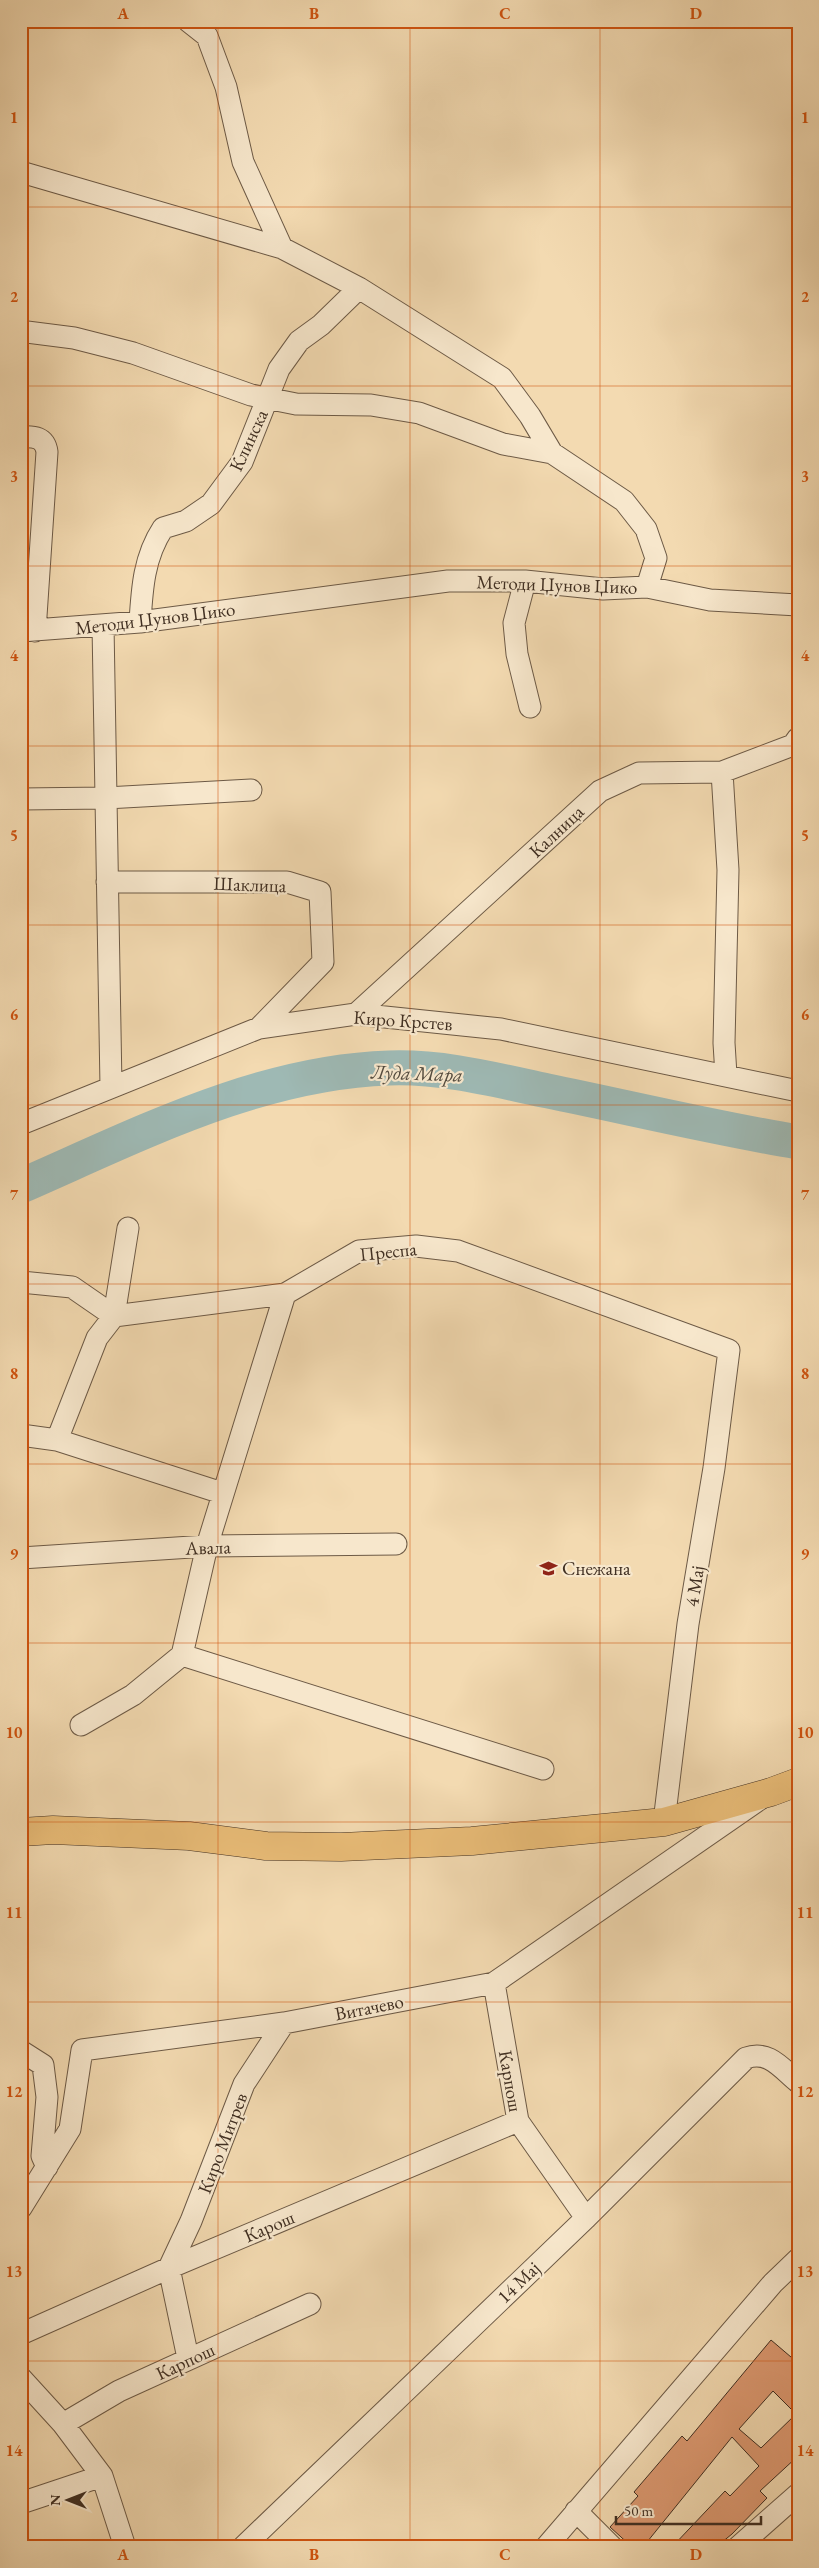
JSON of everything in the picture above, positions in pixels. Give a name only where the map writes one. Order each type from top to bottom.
[{"type":"main road","points":[[21,1832],[52,1830],[179,1836],[266,1846],[341,1847],[472,1841],[664,1822],[771,1792],[798,1782]]},
{"type":"street","points":[[188,21],[207,36],[226,87],[243,162],[282,248]]},
{"type":"street","points":[[21,172],[282,248]]},
{"type":"street","name":"Методи Џунов Џико","points":[[28,631],[140,622],[448,581],[525,581],[603,589],[647,587],[656,558],[646,528],[624,501],[552,453],[530,416],[502,378],[359,288],[282,248]]},
{"type":"street","name":"Клинска","points":[[140,622],[142,587],[152,545],[163,528],[186,521],[211,504],[242,462],[279,369],[300,341],[359,288]]},
{"type":"street","name":"Клинска","points":[[21,334],[27,332],[74,338],[133,353],[251,395],[268,398]]},
{"type":"street","points":[[268,398],[296,404],[371,405],[419,413],[503,444],[552,453]]},
{"type":"street","points":[[21,437],[38,437],[43,440],[47,452],[28,631]]},
{"type":"street","points":[[525,581],[514,623],[518,654],[530,707]]},
{"type":"street","points":[[647,587],[710,600],[798,605]]},
{"type":"street","points":[[103,625],[111,1086]]},
{"type":"street","name":"Калница","points":[[356,1014],[600,791],[639,773],[722,772],[793,745],[798,738]]},
{"type":"street","points":[[722,772],[728,870],[724,1042],[726,1075]]},
{"type":"street","points":[[21,799],[106,798],[251,790]]},
{"type":"street","name":"Шаклица","points":[[107,882],[287,882],[320,892],[323,962],[259,1028]]},
{"type":"street","name":"Киро Крстев","points":[[21,1124],[111,1086],[259,1028],[356,1014],[501,1029],[798,1091]]},
{"type":"street","points":[[57,1440],[97,1338],[114,1316],[128,1228]]},
{"type":"street","name":"Преспа","points":[[114,1316],[285,1294],[359,1251],[416,1246],[458,1251],[729,1350]]},
{"type":"street","points":[[21,1282],[72,1287],[114,1316]]},
{"type":"street","points":[[82,1725],[133,1695],[182,1656],[207,1546],[222,1493],[285,1294]]},
{"type":"street","name":"4 Мај","points":[[664,1822],[688,1624],[714,1468],[729,1350]]},
{"type":"street","points":[[21,1435],[57,1440],[222,1493]]},
{"type":"street","name":"Авала","points":[[21,1558],[207,1546],[396,1544]]},
{"type":"street","points":[[182,1656],[543,1769]]},
{"type":"street","name":"Витачево","points":[[21,2208],[70,2129],[82,2050],[284,2023],[494,1983],[771,1792]]},
{"type":"street","name":"Карпош","points":[[494,1983],[518,2121],[586,2218]]},
{"type":"street","name":"Киро Митрев","points":[[169,2268],[191,2221],[244,2084],[284,2023]]},
{"type":"street","points":[[21,2051],[43,2065],[47,2097],[42,2156],[47,2166]]},
{"type":"street","name":"14 Мај","points":[[243,2547],[586,2218],[746,2058],[757,2054],[768,2056],[798,2082]]},
{"type":"street","name":"Карош","points":[[21,2334],[169,2268],[518,2121]]},
{"type":"street","points":[[546,2547],[773,2283],[798,2259]]},
{"type":"street","points":[[169,2268],[188,2358]]},
{"type":"street","name":"Карпош","points":[[64,2424],[119,2391],[310,2304]]},
{"type":"street","points":[[21,2378],[64,2424],[102,2476],[125,2547]]},
{"type":"street","points":[[21,2504],[102,2476]]},
{"type":"street","points":[[738,2547],[798,2494]]},
{"type":"street","points":[[576,2511],[612,2547]]},
{"type":"building","points":[[771,2340],[798,2363],[798,2456],[760,2491],[767,2498],[732,2534],[716,2547],[672,2547],[725,2491],[730,2496],[759,2466],[732,2437],[643,2547],[632,2547],[610,2527],[638,2496],[634,2492],[682,2436],[687,2441]],"holes":[[[773,2391],[796,2414],[761,2448],[739,2429]]]},
{"type":"waterway","name":"Луда Мара","points":[[21,1186],[155,1127],[200,1109],[246,1094],[293,1081],[341,1072],[389,1068],[449,1071],[798,1142]]},
{"type":"place","name":"Снежана","points":[[548,1568]]}]
